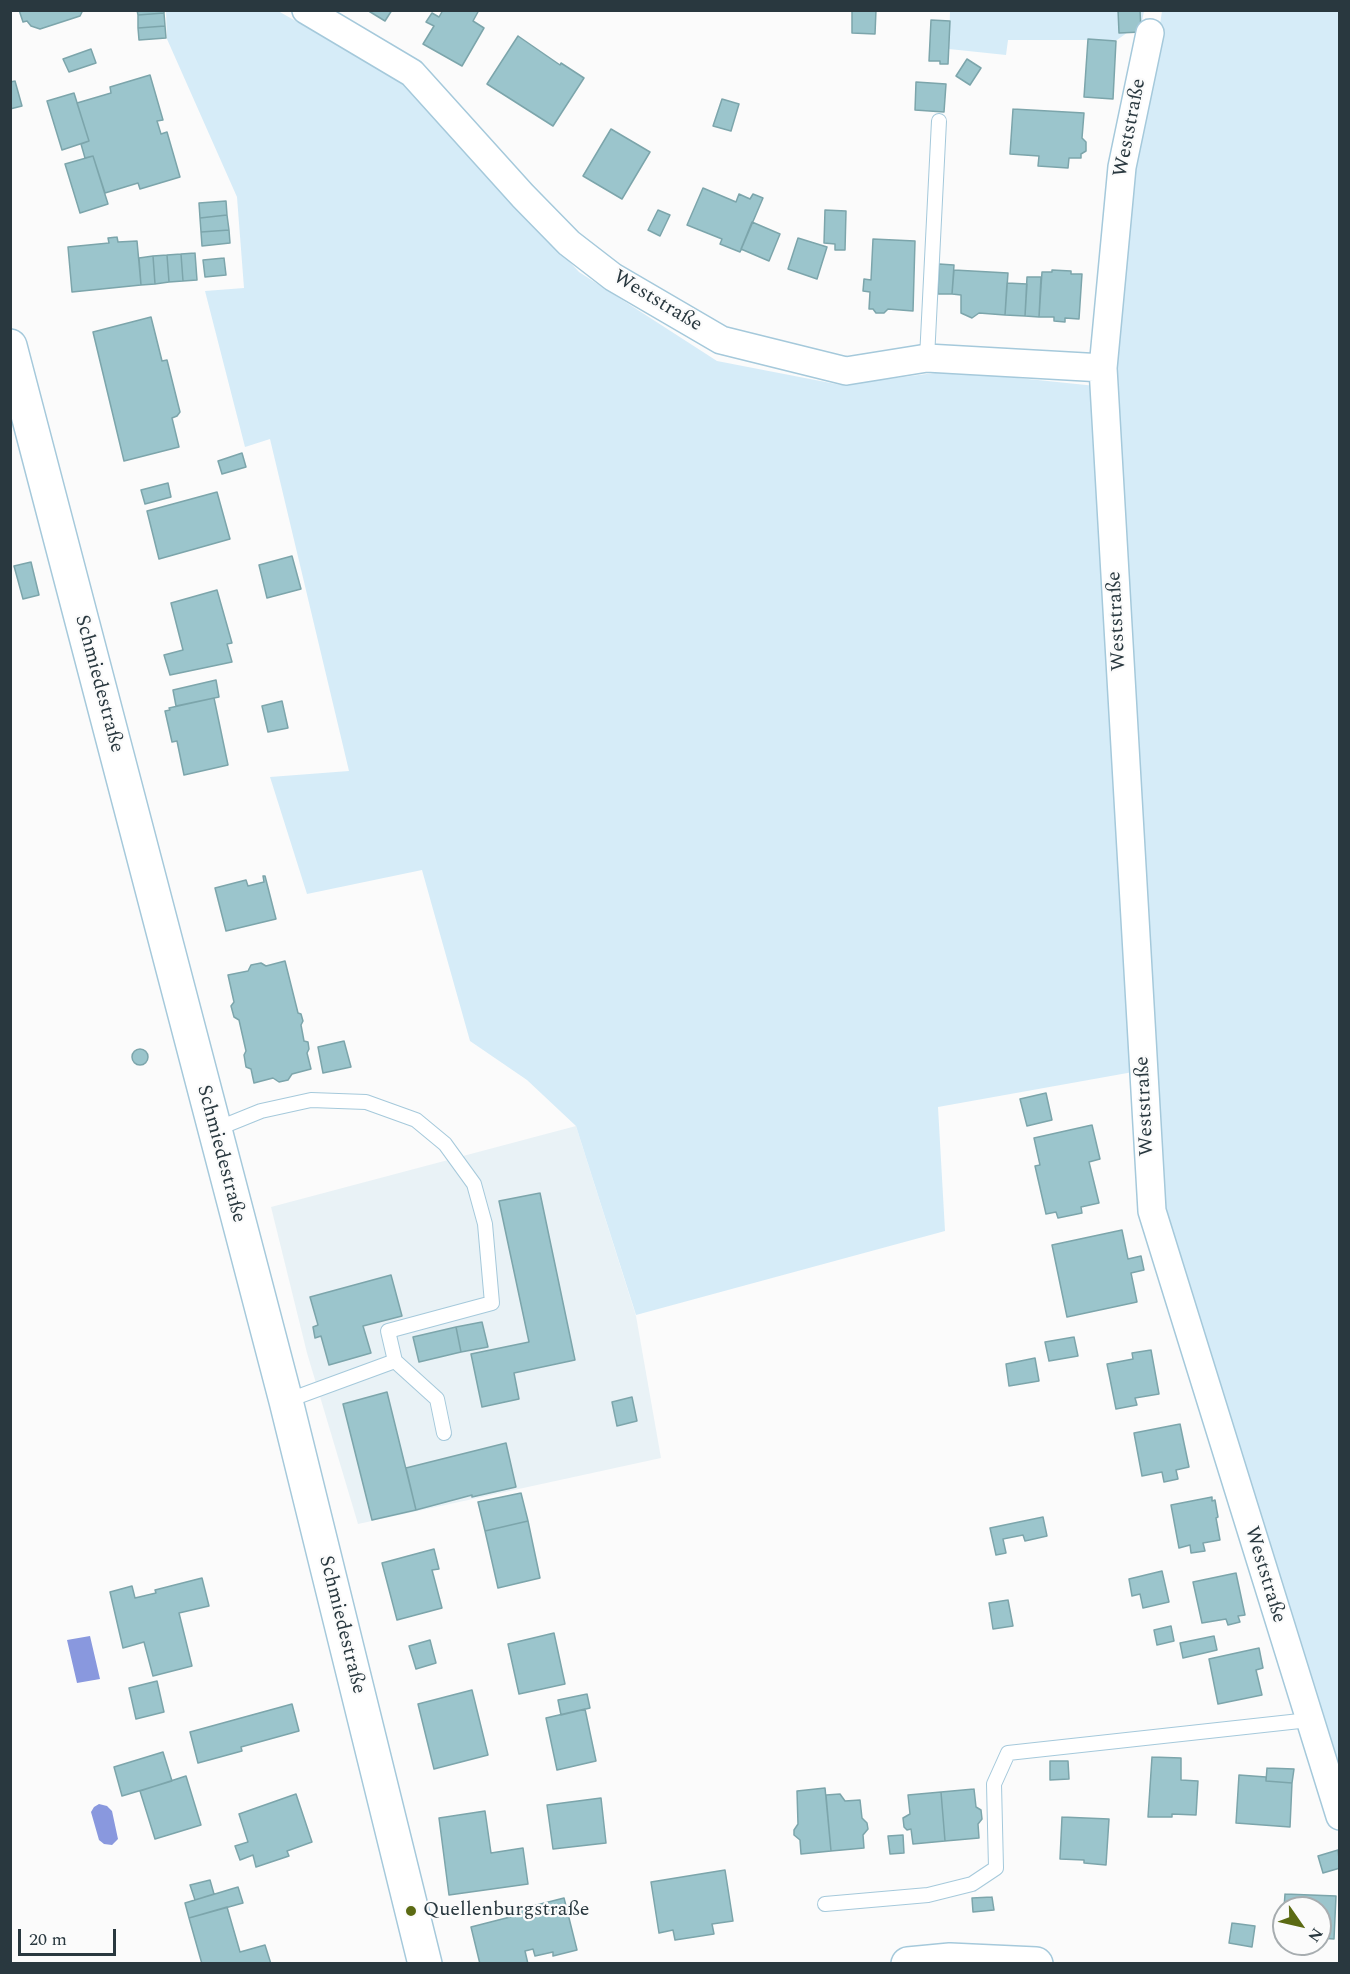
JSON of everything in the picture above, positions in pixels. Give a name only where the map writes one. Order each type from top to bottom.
[{"type":"main road","name":"Schmiedestraße","points":[[10,346],[286,1401],[425,1964]]},
{"type":"main road","points":[[908,1964],[950,1960],[1036,1964]]},
{"type":"street","name":"Weststraße","points":[[306,10],[412,72],[523,196],[569,243],[613,278],[721,340],[846,371],[927,358],[1103,368]]},
{"type":"street","name":"Weststraße","points":[[1150,33],[1122,167],[1103,368],[1152,1211],[1340,1816]]},
{"type":"lane","points":[[927,358],[939,121]]},
{"type":"lane","points":[[214,1130],[261,1112],[311,1100],[366,1102],[416,1120],[445,1144],[474,1184],[485,1224],[492,1303],[388,1331],[395,1361],[437,1399],[444,1433]]},
{"type":"lane","points":[[286,1401],[395,1361]]},
{"type":"lane","points":[[825,1904],[928,1895],[972,1884],[996,1868],[994,1784],[1008,1753],[1309,1720]]},
{"type":"shaded area","points":[[166,11],[278,11],[403,81],[579,272],[717,361],[841,385],[950,371],[1096,386],[1133,1072],[938,1107],[945,1231],[636,1315],[576,1126],[527,1080],[470,1041],[422,870],[307,894],[270,777],[349,771],[270,439],[245,447],[205,291],[244,288],[237,197],[167,39]]},
{"type":"shaded area","points":[[950,11],[1144,11],[1142,22],[1117,40],[1008,40],[1006,55],[949,49]]},
{"type":"shaded area","points":[[1162,11],[1339,11],[1339,1782],[1161,1206],[1109,376],[1125,217]]},
{"type":"shaded area","points":[[576,1126],[636,1316],[661,1458],[358,1524],[307,1353],[271,1207]]},
{"type":"water","points":[[90,1636],[100,1679],[77,1683],[67,1640]]},
{"type":"water","points":[[99,1804],[107,1806],[112,1811],[118,1839],[112,1845],[104,1844],[99,1840],[91,1812]]},
{"type":"building","points":[[19,10],[83,10],[80,16],[40,29],[31,26],[27,21],[23,22]]},
{"type":"building","points":[[137,10],[164,10],[164,13],[138,15]]},
{"type":"building","points":[[367,10],[392,10],[385,21]]},
{"type":"building","points":[[443,10],[479,10],[473,21],[484,28],[462,66],[423,44],[434,26],[426,22],[432,13],[439,17]]},
{"type":"building","points":[[852,10],[876,10],[875,34],[852,33]]},
{"type":"building","points":[[1118,10],[1140,10],[1141,32],[1119,33]]},
{"type":"building","points":[[164,13],[165,26],[138,28],[138,15]]},
{"type":"building","points":[[931,20],[950,21],[948,64],[929,61]]},
{"type":"building","points":[[165,26],[166,38],[139,40],[138,28]]},
{"type":"building","points":[[518,36],[560,65],[561,63],[584,78],[553,126],[487,84]]},
{"type":"building","points":[[1088,39],[1116,41],[1113,99],[1084,97]]},
{"type":"building","points":[[91,49],[96,63],[69,72],[63,59]]},
{"type":"building","points":[[967,59],[981,68],[970,85],[956,76]]},
{"type":"building","points":[[150,75],[163,120],[157,121],[161,134],[167,132],[180,177],[140,189],[138,183],[105,193],[93,156],[85,158],[81,144],[89,141],[77,103],[111,93],[110,87]]},
{"type":"building","points":[[15,81],[22,106],[10,109],[10,82]]},
{"type":"building","points":[[916,82],[946,84],[944,112],[915,110]]},
{"type":"building","points":[[74,93],[89,141],[62,150],[47,101]]},
{"type":"building","points":[[722,99],[739,104],[731,131],[713,126]]},
{"type":"building","points":[[1013,109],[1084,113],[1082,138],[1086,142],[1086,151],[1081,154],[1081,158],[1069,158],[1068,168],[1038,166],[1039,156],[1010,154]]},
{"type":"building","points":[[611,129],[650,152],[622,199],[583,176]]},
{"type":"building","points":[[93,156],[108,204],[80,213],[65,164]]},
{"type":"building","points":[[703,188],[736,202],[739,194],[750,199],[753,194],[763,198],[740,252],[720,244],[722,239],[687,225]]},
{"type":"building","points":[[226,201],[227,215],[200,218],[199,203]]},
{"type":"building","points":[[658,210],[670,215],[660,236],[648,230]]},
{"type":"building","points":[[825,210],[846,211],[845,250],[835,250],[835,244],[824,243]]},
{"type":"building","points":[[227,215],[229,230],[201,232],[200,218]]},
{"type":"building","points":[[752,222],[780,234],[769,261],[741,249]]},
{"type":"building","points":[[229,230],[230,243],[202,246],[201,232]]},
{"type":"building","points":[[117,237],[118,242],[137,241],[141,285],[72,292],[68,247],[109,243],[108,238]]},
{"type":"building","points":[[798,238],[827,247],[817,279],[788,269]]},
{"type":"building","points":[[873,239],[915,241],[913,311],[888,309],[884,313],[876,313],[873,309],[869,309],[870,292],[863,291],[864,279],[871,280]]},
{"type":"building","points":[[195,253],[197,280],[183,281],[181,254]]},
{"type":"building","points":[[181,254],[183,281],[169,282],[167,255]]},
{"type":"building","points":[[167,255],[169,282],[155,284],[153,256]]},
{"type":"building","points":[[153,256],[155,284],[141,285],[139,258]]},
{"type":"building","points":[[224,258],[226,275],[205,277],[203,260]]},
{"type":"building","points":[[939,264],[954,265],[952,294],[938,294]]},
{"type":"building","points":[[954,270],[1008,273],[1005,315],[979,313],[972,318],[961,313],[961,295],[952,294]]},
{"type":"building","points":[[1052,270],[1082,274],[1079,319],[1065,318],[1065,322],[1054,321],[1054,317],[1039,317],[1042,272],[1052,272]]},
{"type":"building","points":[[1027,277],[1041,277],[1039,317],[1025,316]]},
{"type":"building","points":[[1007,283],[1027,284],[1025,316],[1005,315]]},
{"type":"building","points":[[151,317],[162,361],[167,360],[180,412],[172,418],[179,447],[124,461],[93,332]]},
{"type":"building","points":[[242,453],[246,467],[222,474],[218,461]]},
{"type":"building","points":[[168,483],[171,497],[145,504],[141,490]]},
{"type":"building","points":[[217,492],[230,539],[159,559],[147,511]]},
{"type":"building","points":[[292,556],[301,589],[267,598],[259,565]]},
{"type":"building","points":[[31,562],[39,595],[23,599],[14,566]]},
{"type":"building","points":[[217,590],[232,643],[227,644],[232,662],[170,675],[164,655],[183,650],[171,603]]},
{"type":"building","points":[[216,680],[219,697],[176,706],[173,690]]},
{"type":"building","points":[[214,698],[228,765],[184,775],[177,741],[172,742],[165,711],[170,710],[169,708]]},
{"type":"building","points":[[282,701],[288,728],[268,732],[262,706]]},
{"type":"building","points":[[263,876],[265,876],[276,919],[226,931],[215,888],[246,880],[248,886],[264,882]]},
{"type":"building","points":[[285,961],[298,1013],[301,1014],[303,1021],[301,1025],[304,1041],[308,1042],[307,1053],[311,1069],[292,1074],[288,1080],[279,1082],[273,1078],[254,1083],[251,1069],[246,1067],[244,1055],[246,1051],[239,1020],[234,1017],[231,1006],[234,1002],[228,975],[248,971],[251,965],[261,963],[266,966]]},
{"type":"building","points":[[344,1041],[351,1067],[323,1073],[318,1047]]},
{"type":"building","points":[[140,1049],[148,1057],[140,1065],[132,1057]]},
{"type":"building","points":[[1046,1093],[1052,1120],[1027,1126],[1020,1099]]},
{"type":"building","points":[[1092,1125],[1100,1159],[1089,1162],[1099,1203],[1081,1207],[1082,1213],[1058,1218],[1056,1212],[1046,1214],[1035,1166],[1040,1165],[1034,1138]]},
{"type":"building","points":[[540,1193],[575,1360],[514,1373],[519,1399],[482,1407],[471,1354],[529,1342],[499,1201]]},
{"type":"building","points":[[1122,1230],[1128,1259],[1141,1256],[1144,1270],[1131,1273],[1137,1302],[1067,1317],[1052,1245]]},
{"type":"building","points":[[391,1275],[402,1316],[363,1326],[371,1353],[329,1365],[321,1336],[315,1338],[313,1327],[318,1325],[310,1297]]},
{"type":"building","points":[[482,1322],[488,1347],[461,1352],[456,1327]]},
{"type":"building","points":[[456,1327],[461,1352],[419,1362],[413,1337]]},
{"type":"building","points":[[1074,1337],[1078,1356],[1049,1361],[1045,1342]]},
{"type":"building","points":[[1151,1350],[1159,1394],[1135,1398],[1137,1405],[1116,1409],[1107,1364],[1133,1359],[1132,1353]]},
{"type":"building","points":[[1035,1358],[1039,1381],[1009,1386],[1006,1364]]},
{"type":"building","points":[[387,1392],[416,1510],[372,1520],[343,1404]]},
{"type":"building","points":[[632,1397],[637,1421],[617,1426],[612,1402]]},
{"type":"building","points":[[1180,1424],[1189,1467],[1176,1470],[1178,1479],[1164,1482],[1162,1472],[1142,1476],[1134,1433]]},
{"type":"building","points":[[506,1443],[516,1487],[472,1497],[472,1495],[416,1510],[406,1468]]},
{"type":"building","points":[[521,1493],[528,1521],[485,1531],[478,1502]]},
{"type":"building","points":[[1212,1497],[1212,1501],[1215,1500],[1220,1540],[1203,1543],[1205,1551],[1191,1553],[1190,1545],[1179,1548],[1171,1505]]},
{"type":"building","points":[[1043,1517],[1047,1536],[1025,1541],[1023,1535],[1003,1539],[1006,1553],[996,1555],[990,1528]]},
{"type":"building","points":[[528,1521],[540,1578],[498,1588],[485,1531]]},
{"type":"building","points":[[434,1549],[439,1569],[432,1570],[442,1608],[397,1620],[382,1563]]},
{"type":"building","points":[[1162,1571],[1169,1602],[1143,1608],[1140,1594],[1132,1596],[1129,1579]]},
{"type":"building","points":[[1236,1573],[1245,1615],[1238,1616],[1240,1622],[1228,1625],[1226,1619],[1202,1623],[1193,1582]]},
{"type":"building","points":[[202,1578],[209,1606],[179,1613],[192,1666],[153,1676],[144,1642],[123,1648],[110,1592],[132,1586],[135,1598],[156,1593],[155,1590]]},
{"type":"building","points":[[1008,1600],[1013,1626],[993,1629],[989,1603]]},
{"type":"building","points":[[1171,1626],[1174,1641],[1157,1645],[1154,1630]]},
{"type":"building","points":[[554,1633],[565,1684],[519,1694],[508,1644]]},
{"type":"building","points":[[1214,1636],[1217,1650],[1183,1658],[1180,1643]]},
{"type":"building","points":[[430,1640],[436,1663],[416,1669],[409,1646]]},
{"type":"building","points":[[1259,1648],[1263,1668],[1256,1670],[1262,1695],[1218,1704],[1209,1659]]},
{"type":"building","points":[[157,1681],[164,1712],[136,1719],[129,1688]]},
{"type":"building","points":[[472,1690],[488,1755],[434,1769],[418,1704]]},
{"type":"building","points":[[587,1694],[590,1708],[561,1715],[558,1700]]},
{"type":"building","points":[[292,1704],[299,1731],[241,1747],[242,1751],[198,1763],[190,1732]]},
{"type":"building","points":[[585,1709],[596,1761],[557,1770],[546,1718]]},
{"type":"building","points":[[163,1752],[172,1781],[122,1796],[114,1767]]},
{"type":"building","points":[[1152,1757],[1181,1758],[1181,1780],[1198,1781],[1196,1815],[1172,1814],[1172,1817],[1148,1817]]},
{"type":"building","points":[[1050,1761],[1068,1761],[1069,1779],[1050,1780]]},
{"type":"building","points":[[1267,1768],[1294,1769],[1292,1783],[1266,1781]]},
{"type":"building","points":[[1239,1775],[1266,1777],[1266,1781],[1292,1783],[1290,1827],[1236,1823]]},
{"type":"building","points":[[186,1776],[201,1825],[155,1839],[140,1791]]},
{"type":"building","points":[[825,1788],[831,1851],[801,1854],[800,1840],[794,1835],[798,1824],[797,1791]]},
{"type":"building","points":[[974,1789],[976,1807],[981,1810],[982,1819],[978,1824],[979,1838],[945,1841],[941,1792]]},
{"type":"building","points":[[941,1792],[945,1841],[913,1844],[911,1829],[907,1830],[904,1827],[903,1818],[910,1814],[908,1795]]},
{"type":"building","points":[[296,1794],[312,1842],[287,1851],[289,1856],[256,1867],[253,1855],[240,1860],[235,1846],[248,1842],[239,1814]]},
{"type":"building","points":[[840,1794],[845,1801],[860,1800],[862,1818],[867,1823],[868,1829],[863,1835],[864,1848],[831,1851],[826,1795]]},
{"type":"building","points":[[601,1798],[606,1843],[553,1849],[547,1805]]},
{"type":"building","points":[[485,1811],[491,1853],[523,1848],[528,1884],[449,1895],[439,1818]]},
{"type":"building","points":[[1062,1817],[1109,1819],[1106,1865],[1084,1863],[1084,1860],[1060,1859]]},
{"type":"building","points":[[903,1835],[904,1853],[890,1854],[888,1836]]},
{"type":"building","points":[[1338,1850],[1340,1868],[1323,1873],[1318,1856]]},
{"type":"building","points":[[725,1870],[733,1921],[712,1924],[714,1934],[675,1940],[673,1930],[659,1933],[651,1882]]},
{"type":"building","points":[[210,1880],[214,1894],[195,1900],[190,1885]]},
{"type":"building","points":[[238,1887],[243,1903],[189,1918],[185,1903]]},
{"type":"building","points":[[1285,1894],[1336,1896],[1334,1939],[1332,1939],[1332,1896],[1285,1896]]},
{"type":"building","points":[[992,1897],[994,1910],[973,1912],[972,1898]]},
{"type":"building","points":[[564,1898],[577,1950],[553,1956],[553,1952],[535,1956],[533,1949],[525,1951],[528,1964],[480,1964],[471,1927],[514,1916],[513,1911]]},
{"type":"building","points":[[227,1907],[240,1952],[265,1945],[271,1964],[202,1964],[189,1918]]},
{"type":"building","points":[[1232,1923],[1255,1926],[1252,1947],[1229,1943]]},
{"type":"place","name":"Quellenburgstraße","points":[[411,1911]]}]
